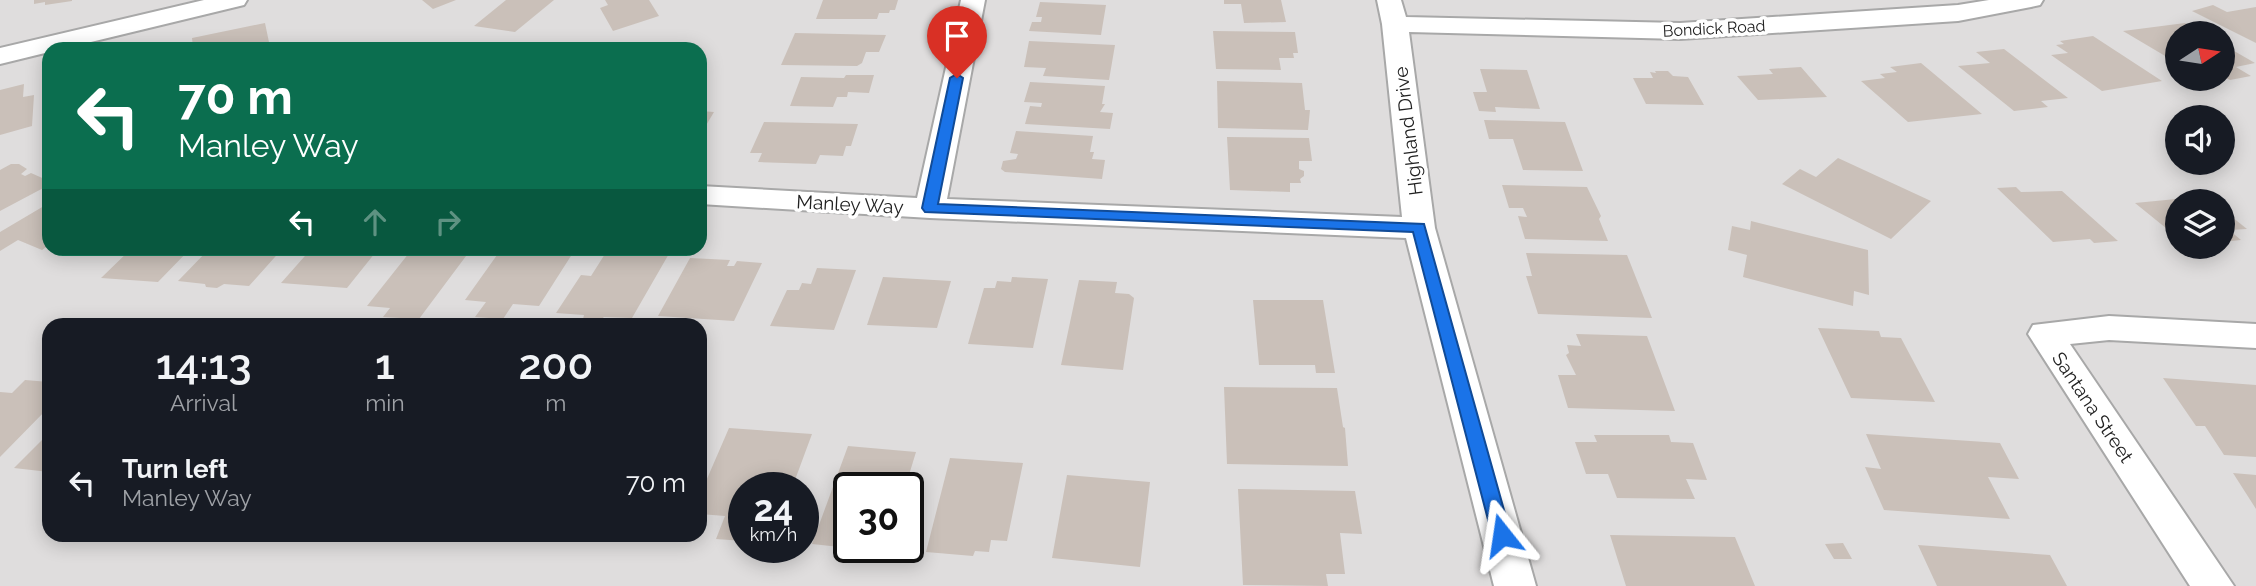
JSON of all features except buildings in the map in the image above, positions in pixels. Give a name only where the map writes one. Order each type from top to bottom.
[{"type":"street","points":[[95,41],[235,0]]},
{"type":"street","points":[[930,208],[973,0]]},
{"type":"street","name":"Bondick Road","points":[[1392,12],[1680,32],[1958,13],[2031,0]]},
{"type":"street","name":"Highland Drive","points":[[1392,12],[1419,228],[1515,586]]},
{"type":"street","points":[[0,56],[42,49]]},
{"type":"street","name":"Manley Way","points":[[707,195],[930,208],[1419,228]]},
{"type":"street","name":"Santana Street","points":[[2213,586],[2045,334],[2109,328],[2256,336]]},
{"type":"shaded area","points":[[0,0],[2256,0],[2256,586],[0,586]]},
{"type":"route","points":[[957,78],[930,208],[1419,228],[1502,535]]}]
